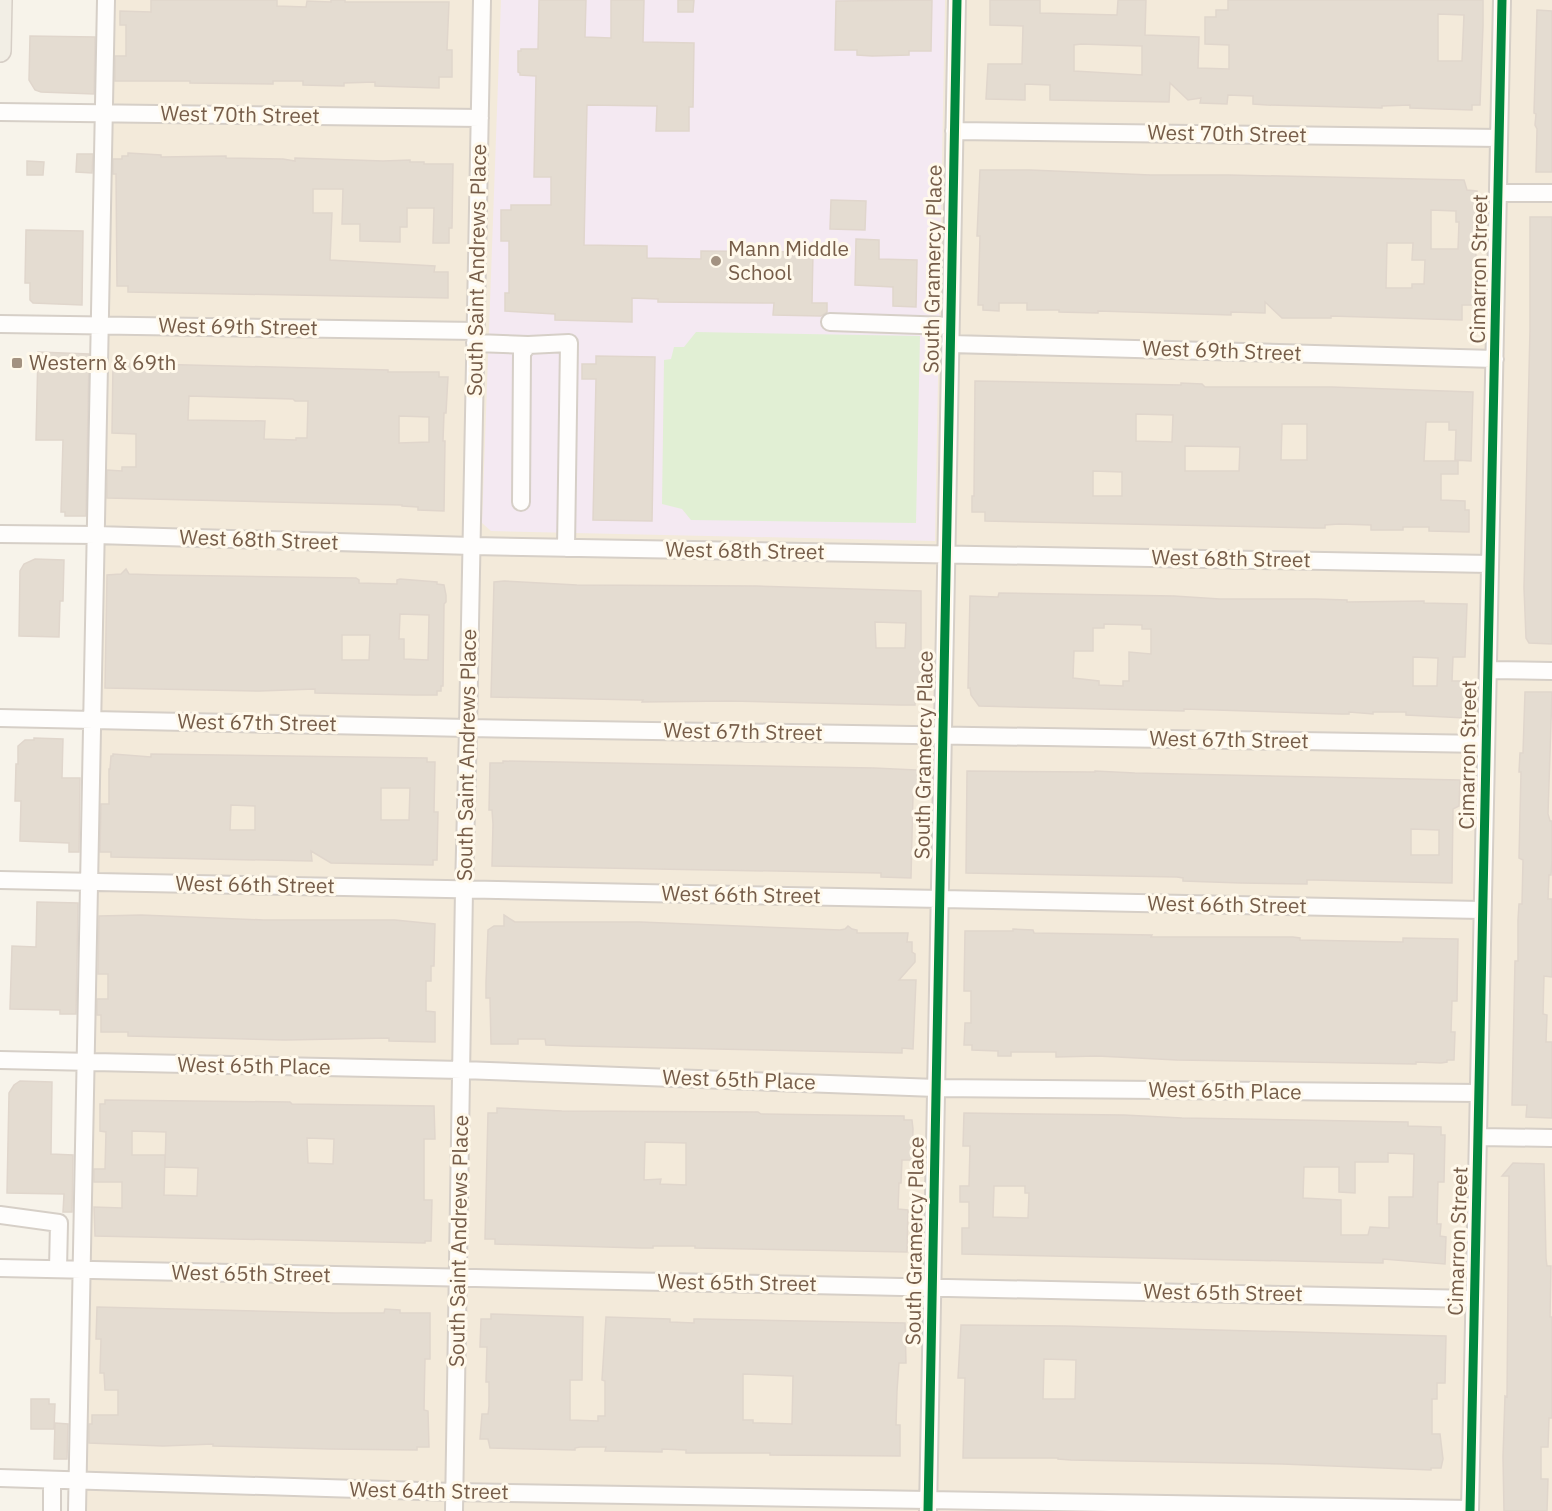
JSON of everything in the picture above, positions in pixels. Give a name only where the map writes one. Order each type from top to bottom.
[{"type":"main road","points":[[0,51],[1,0]]},
{"type":"street","points":[[77,1511],[106,0]]},
{"type":"street","name":"South Saint Andrews Place","points":[[454,1511],[482,0]]},
{"type":"street","name":"South Gramercy Place","points":[[928,1506],[957,0]]},
{"type":"street","name":"Cimarron Street","points":[[1470,1510],[1502,0]]},
{"type":"street","name":"West 70th Street","points":[[0,112],[480,118]]},
{"type":"street","name":"West 70th Street","points":[[954,131],[1500,138]]},
{"type":"street","points":[[1499,193],[1552,194]]},
{"type":"street","points":[[830,322],[950,326]]},
{"type":"street","name":"West 69th Street","points":[[0,324],[476,337],[528,345],[569,343],[566,548]]},
{"type":"street","name":"West 69th Street","points":[[950,344],[1495,358]]},
{"type":"street","points":[[521,501],[522,353],[528,345]]},
{"type":"street","name":"West 68th Street","points":[[0,534],[566,548],[1490,564]]},
{"type":"street","points":[[1488,670],[1552,671]]},
{"type":"street","name":"West 67th Street","points":[[0,718],[468,728],[1486,744]]},
{"type":"street","name":"West 66th Street","points":[[0,880],[1481,910]]},
{"type":"street","name":"West 65th Place","points":[[0,1060],[462,1070],[936,1088],[1479,1093]]},
{"type":"street","points":[[1479,1137],[1552,1138]]},
{"type":"street","points":[[0,1215],[59,1222],[58,1269]]},
{"type":"street","name":"West 65th Street","points":[[0,1268],[1474,1299]]},
{"type":"street","name":"West 64th Street","points":[[0,1478],[928,1506],[1470,1510]]},
{"type":"street","points":[[52,1480],[52,1511]]},
{"type":"shaded area","points":[[116,0],[1552,0],[1552,1511],[74,1511]]},
{"type":"shaded area","name":"Mann Middle School","points":[[501,0],[945,0],[935,541],[491,531],[482,523]]},
{"type":"green space","points":[[696,332],[920,336],[916,523],[691,520],[682,509],[662,504],[664,360],[671,359],[674,347],[684,347]]},
{"type":"building","points":[[151,0],[277,0],[277,6],[306,7],[307,1],[331,2],[331,0],[449,2],[447,50],[452,50],[452,77],[439,77],[439,88],[375,86],[375,82],[344,83],[344,86],[303,85],[303,81],[273,81],[273,84],[115,81],[115,56],[126,56],[126,25],[120,25],[120,11],[151,12]]},
{"type":"building","points":[[539,0],[586,0],[585,37],[611,38],[611,0],[644,0],[643,42],[694,43],[693,107],[689,107],[689,131],[656,131],[657,106],[587,105],[584,245],[647,246],[647,258],[701,259],[701,251],[813,252],[812,303],[827,303],[827,312],[821,316],[773,315],[774,303],[658,302],[658,299],[632,298],[632,322],[555,320],[555,314],[505,311],[505,293],[509,293],[509,241],[501,241],[501,210],[511,210],[511,205],[551,205],[551,177],[534,177],[536,76],[520,75],[518,72],[518,51],[538,49]]},
{"type":"building","points":[[678,0],[694,0],[693,12],[678,12]]},
{"type":"building","points":[[932,0],[931,51],[909,51],[909,55],[872,56],[857,55],[857,50],[835,50],[836,1]]},
{"type":"building","points":[[990,0],[1040,0],[1040,13],[1117,15],[1118,0],[1146,0],[1145,35],[1199,37],[1198,68],[1229,69],[1229,45],[1205,44],[1205,17],[1216,17],[1216,10],[1228,10],[1228,0],[1483,0],[1480,105],[1472,105],[1472,110],[1410,108],[1410,105],[1382,106],[1382,108],[1267,105],[1253,104],[1253,96],[1228,95],[1227,104],[1200,103],[1201,98],[1188,100],[1170,83],[1169,102],[1050,100],[1050,85],[1025,84],[1025,100],[986,99],[988,64],[1022,64],[1023,26],[990,25]],"holes":[[[1438,14],[1464,15],[1462,61],[1438,61]],[[1074,45],[1142,46],[1142,75],[1074,71]]]},
{"type":"building","points":[[1537,10],[1552,11],[1552,172],[1536,172],[1537,129],[1534,113]]},
{"type":"building","points":[[30,36],[95,37],[94,94],[35,90],[29,80]]},
{"type":"building","points":[[128,153],[161,155],[161,157],[226,156],[226,158],[295,161],[295,158],[410,160],[410,162],[424,162],[424,164],[453,164],[452,228],[449,228],[449,243],[433,243],[434,208],[407,208],[407,227],[400,227],[400,242],[360,241],[360,224],[342,224],[343,189],[313,189],[313,213],[332,213],[330,260],[435,266],[434,272],[448,272],[448,298],[128,292],[128,286],[117,286],[116,174],[113,174],[113,159],[122,159],[122,156],[128,156]]},
{"type":"building","points":[[77,154],[93,154],[92,173],[76,172]]},
{"type":"building","points":[[27,161],[44,162],[43,175],[27,175]]},
{"type":"building","points":[[980,170],[1464,180],[1467,190],[1477,191],[1475,305],[1462,305],[1462,320],[1331,316],[1331,318],[1282,318],[1265,302],[1265,313],[1231,312],[1231,315],[1059,312],[1059,310],[1027,310],[1027,303],[999,303],[999,311],[983,310],[983,305],[978,305],[980,236],[977,236]],"holes":[[[1431,210],[1456,211],[1456,222],[1459,222],[1458,249],[1431,249]],[[1387,243],[1413,243],[1412,260],[1425,260],[1424,284],[1412,284],[1412,288],[1386,288]]]},
{"type":"building","points":[[831,200],[866,201],[865,230],[830,229]]},
{"type":"building","points":[[1530,217],[1552,217],[1552,644],[1529,643],[1526,638],[1524,588],[1530,329]]},
{"type":"building","points":[[26,230],[83,231],[82,305],[33,303],[30,300],[30,283],[25,283]]},
{"type":"building","points":[[856,239],[879,240],[879,259],[917,260],[916,307],[893,306],[893,287],[855,285]]},
{"type":"building","points":[[38,352],[89,354],[86,516],[65,516],[65,512],[61,512],[63,440],[36,440]]},
{"type":"building","points":[[596,356],[655,357],[652,521],[593,520],[596,379],[582,379],[582,364],[596,364]]},
{"type":"building","points":[[113,363],[439,372],[439,377],[448,377],[443,441],[445,441],[444,511],[418,510],[418,507],[402,505],[107,498],[107,470],[122,471],[122,467],[136,467],[136,434],[112,433]],"holes":[[[189,396],[308,401],[307,438],[264,439],[265,421],[188,420]],[[399,416],[429,417],[429,442],[399,443]]]},
{"type":"building","points":[[975,381],[1181,385],[1181,383],[1202,384],[1205,387],[1332,387],[1473,392],[1471,461],[1455,460],[1456,430],[1449,430],[1449,422],[1426,422],[1424,461],[1458,461],[1458,474],[1441,474],[1441,500],[1465,501],[1465,510],[1469,510],[1469,532],[1429,531],[1429,527],[1371,530],[1371,525],[1339,524],[1315,528],[985,521],[985,512],[972,512],[972,496],[974,496]],"holes":[[[1136,414],[1173,415],[1172,442],[1136,441]],[[1282,424],[1307,424],[1307,460],[1281,460]],[[1185,446],[1240,447],[1239,471],[1185,471]],[[1093,471],[1122,472],[1122,496],[1093,496]]]},
{"type":"building","points":[[35,559],[64,560],[59,637],[19,636],[20,571],[24,564]]},
{"type":"building","points":[[126,569],[129,574],[356,578],[359,583],[397,584],[397,580],[400,579],[437,582],[437,584],[444,585],[446,595],[443,686],[441,686],[441,691],[437,691],[437,695],[315,693],[315,689],[260,691],[105,688],[107,575],[121,574]],"holes":[[[400,614],[429,615],[428,660],[404,659],[404,639],[399,639]],[[342,635],[370,635],[369,660],[342,660]]]},
{"type":"building","points":[[494,582],[921,591],[921,701],[915,701],[915,705],[900,705],[730,701],[642,702],[643,700],[491,697]],"holes":[[[875,622],[906,623],[905,648],[876,648]]]},
{"type":"building","points":[[999,593],[1220,599],[1316,599],[1347,600],[1347,602],[1424,601],[1424,603],[1467,604],[1465,657],[1453,657],[1452,681],[1465,681],[1465,718],[1406,715],[1406,712],[1341,714],[979,706],[968,688],[970,596],[998,597]],"holes":[[[1104,624],[1142,625],[1142,629],[1151,629],[1151,654],[1129,652],[1129,681],[1123,681],[1123,686],[1099,685],[1099,681],[1073,678],[1074,651],[1093,651],[1093,628],[1104,628]],[[1413,657],[1438,658],[1437,686],[1413,686]]]},
{"type":"building","points":[[1525,692],[1552,692],[1548,814],[1552,821],[1552,861],[1548,899],[1552,899],[1552,977],[1544,976],[1543,1014],[1547,1015],[1546,1042],[1552,1042],[1552,1118],[1526,1117],[1527,1105],[1512,1105],[1515,961],[1518,961],[1519,904],[1522,904],[1523,860],[1519,858],[1521,772],[1519,772],[1520,753],[1523,753]]},
{"type":"building","points":[[34,738],[63,739],[62,778],[80,778],[79,852],[69,852],[69,843],[20,841],[21,801],[15,801],[18,746],[25,740],[34,740]]},
{"type":"building","points":[[113,754],[151,757],[151,754],[427,758],[427,762],[435,762],[434,812],[438,812],[437,860],[433,860],[433,865],[331,863],[311,851],[312,861],[111,857],[111,852],[100,852],[101,804],[109,804],[109,769],[111,756]],"holes":[[[381,788],[410,788],[409,820],[381,820]],[[231,805],[255,806],[255,830],[230,830]]]},
{"type":"building","points":[[503,761],[916,770],[919,772],[918,794],[913,794],[911,878],[881,877],[881,873],[492,866],[493,824],[492,810],[489,810],[490,763],[503,763]]},
{"type":"building","points":[[967,771],[1095,771],[1460,780],[1459,806],[1453,809],[1452,883],[1307,880],[1307,884],[1241,883],[1183,881],[1183,878],[1177,877],[966,873]],"holes":[[[1411,829],[1439,830],[1439,855],[1411,855]]]},
{"type":"building","points":[[37,902],[78,903],[76,1014],[60,1014],[60,1010],[10,1009],[12,946],[36,947]]},
{"type":"building","points":[[141,915],[264,920],[395,920],[435,924],[434,966],[431,966],[431,981],[426,981],[426,1011],[435,1012],[435,1042],[389,1041],[389,1038],[285,1040],[128,1036],[128,1032],[101,1032],[101,1015],[97,1015],[97,999],[108,999],[108,974],[98,974],[99,916]]},
{"type":"building","points":[[504,915],[515,922],[640,922],[840,930],[848,926],[857,930],[857,933],[908,933],[907,942],[912,942],[915,962],[899,980],[916,980],[913,1049],[902,1048],[902,1053],[572,1046],[546,1045],[545,1039],[518,1039],[518,1044],[491,1044],[490,998],[486,998],[488,930],[494,926],[504,926]]},
{"type":"building","points":[[1013,929],[1033,930],[1034,933],[1152,935],[1151,937],[1293,937],[1300,938],[1300,940],[1403,942],[1403,938],[1458,939],[1457,1001],[1452,1001],[1451,1032],[1455,1032],[1454,1060],[1441,1063],[1416,1062],[1416,1064],[1177,1060],[1097,1056],[1056,1057],[1056,1052],[1011,1052],[1011,1056],[998,1056],[998,1051],[972,1050],[972,1045],[964,1045],[965,1023],[971,1023],[971,991],[964,991],[965,931],[1013,931]]},
{"type":"building","points":[[20,1081],[52,1082],[51,1154],[73,1155],[72,1212],[63,1212],[64,1194],[7,1193],[9,1093]]},
{"type":"building","points":[[105,1100],[434,1106],[435,1139],[424,1139],[424,1200],[432,1200],[431,1241],[425,1241],[425,1243],[95,1236],[94,1207],[122,1208],[122,1182],[94,1182],[94,1169],[105,1169],[106,1132],[100,1131],[100,1104],[105,1104]],"holes":[[[132,1131],[166,1132],[165,1167],[198,1168],[197,1196],[164,1195],[165,1155],[132,1155]],[[307,1138],[334,1139],[333,1164],[308,1163]]]},
{"type":"building","points":[[497,1108],[904,1116],[904,1120],[912,1120],[913,1129],[912,1160],[902,1160],[901,1183],[899,1183],[898,1209],[908,1210],[907,1252],[695,1248],[695,1246],[641,1248],[495,1244],[495,1239],[485,1239],[488,1113],[497,1113]],"holes":[[[645,1142],[686,1143],[686,1185],[660,1184],[661,1179],[644,1180]]]},
{"type":"building","points":[[964,1113],[1408,1122],[1408,1126],[1441,1127],[1441,1135],[1445,1135],[1444,1182],[1438,1182],[1437,1224],[1441,1224],[1440,1236],[1446,1237],[1445,1264],[1383,1259],[1383,1263],[962,1254],[962,1228],[969,1228],[969,1202],[960,1202],[960,1186],[969,1186],[970,1146],[963,1146]],"holes":[[[1388,1153],[1414,1154],[1413,1197],[1389,1197],[1389,1228],[1370,1227],[1368,1235],[1341,1235],[1341,1200],[1303,1198],[1304,1167],[1339,1167],[1339,1192],[1355,1193],[1355,1162],[1388,1162]],[[994,1186],[1025,1186],[1025,1193],[1029,1193],[1028,1218],[993,1217]]]},
{"type":"building","points":[[1513,1163],[1544,1164],[1546,1258],[1547,1266],[1551,1266],[1550,1317],[1552,1317],[1552,1418],[1549,1418],[1548,1447],[1541,1447],[1541,1479],[1548,1479],[1547,1511],[1504,1511],[1503,1457],[1505,1396],[1507,1397],[1509,1176],[1502,1176]]},
{"type":"building","points":[[97,1307],[335,1313],[384,1313],[385,1309],[400,1310],[400,1313],[430,1313],[430,1359],[425,1359],[424,1410],[428,1411],[429,1447],[417,1447],[417,1450],[329,1449],[213,1446],[213,1444],[163,1446],[89,1443],[89,1424],[92,1424],[92,1415],[118,1415],[118,1390],[105,1390],[104,1373],[100,1373],[101,1339],[96,1339]]},
{"type":"building","points":[[491,1314],[583,1317],[582,1380],[570,1380],[570,1420],[598,1421],[598,1416],[605,1416],[605,1381],[602,1380],[606,1317],[670,1319],[670,1322],[694,1323],[694,1319],[699,1319],[905,1323],[906,1363],[899,1363],[897,1391],[896,1425],[900,1425],[900,1456],[686,1453],[686,1450],[662,1449],[662,1452],[605,1451],[606,1447],[580,1447],[575,1450],[490,1448],[488,1439],[480,1439],[482,1414],[488,1414],[489,1382],[486,1382],[487,1347],[480,1347],[481,1319],[491,1319]],"holes":[[[743,1374],[793,1376],[792,1424],[753,1423],[753,1420],[743,1420]]]},
{"type":"building","points":[[961,1325],[1446,1336],[1445,1383],[1437,1383],[1437,1399],[1432,1399],[1432,1434],[1440,1434],[1443,1459],[1441,1468],[1431,1468],[1431,1470],[1058,1458],[963,1458],[965,1378],[958,1378]],"holes":[[[1044,1359],[1076,1360],[1075,1399],[1043,1399]]]},
{"type":"building","points":[[31,1399],[49,1399],[49,1404],[55,1404],[54,1429],[31,1429]]},
{"type":"building","points":[[55,1423],[68,1424],[67,1459],[54,1459]]},
{"type":"cycle path","points":[[928,1511],[957,0]]},
{"type":"cycle path","points":[[1470,1511],[1502,0]]},
{"type":"place","name":"Mann Middle School","points":[[716,261]]},
{"type":"place","name":"Western & 69th","points":[[17,363]]}]
